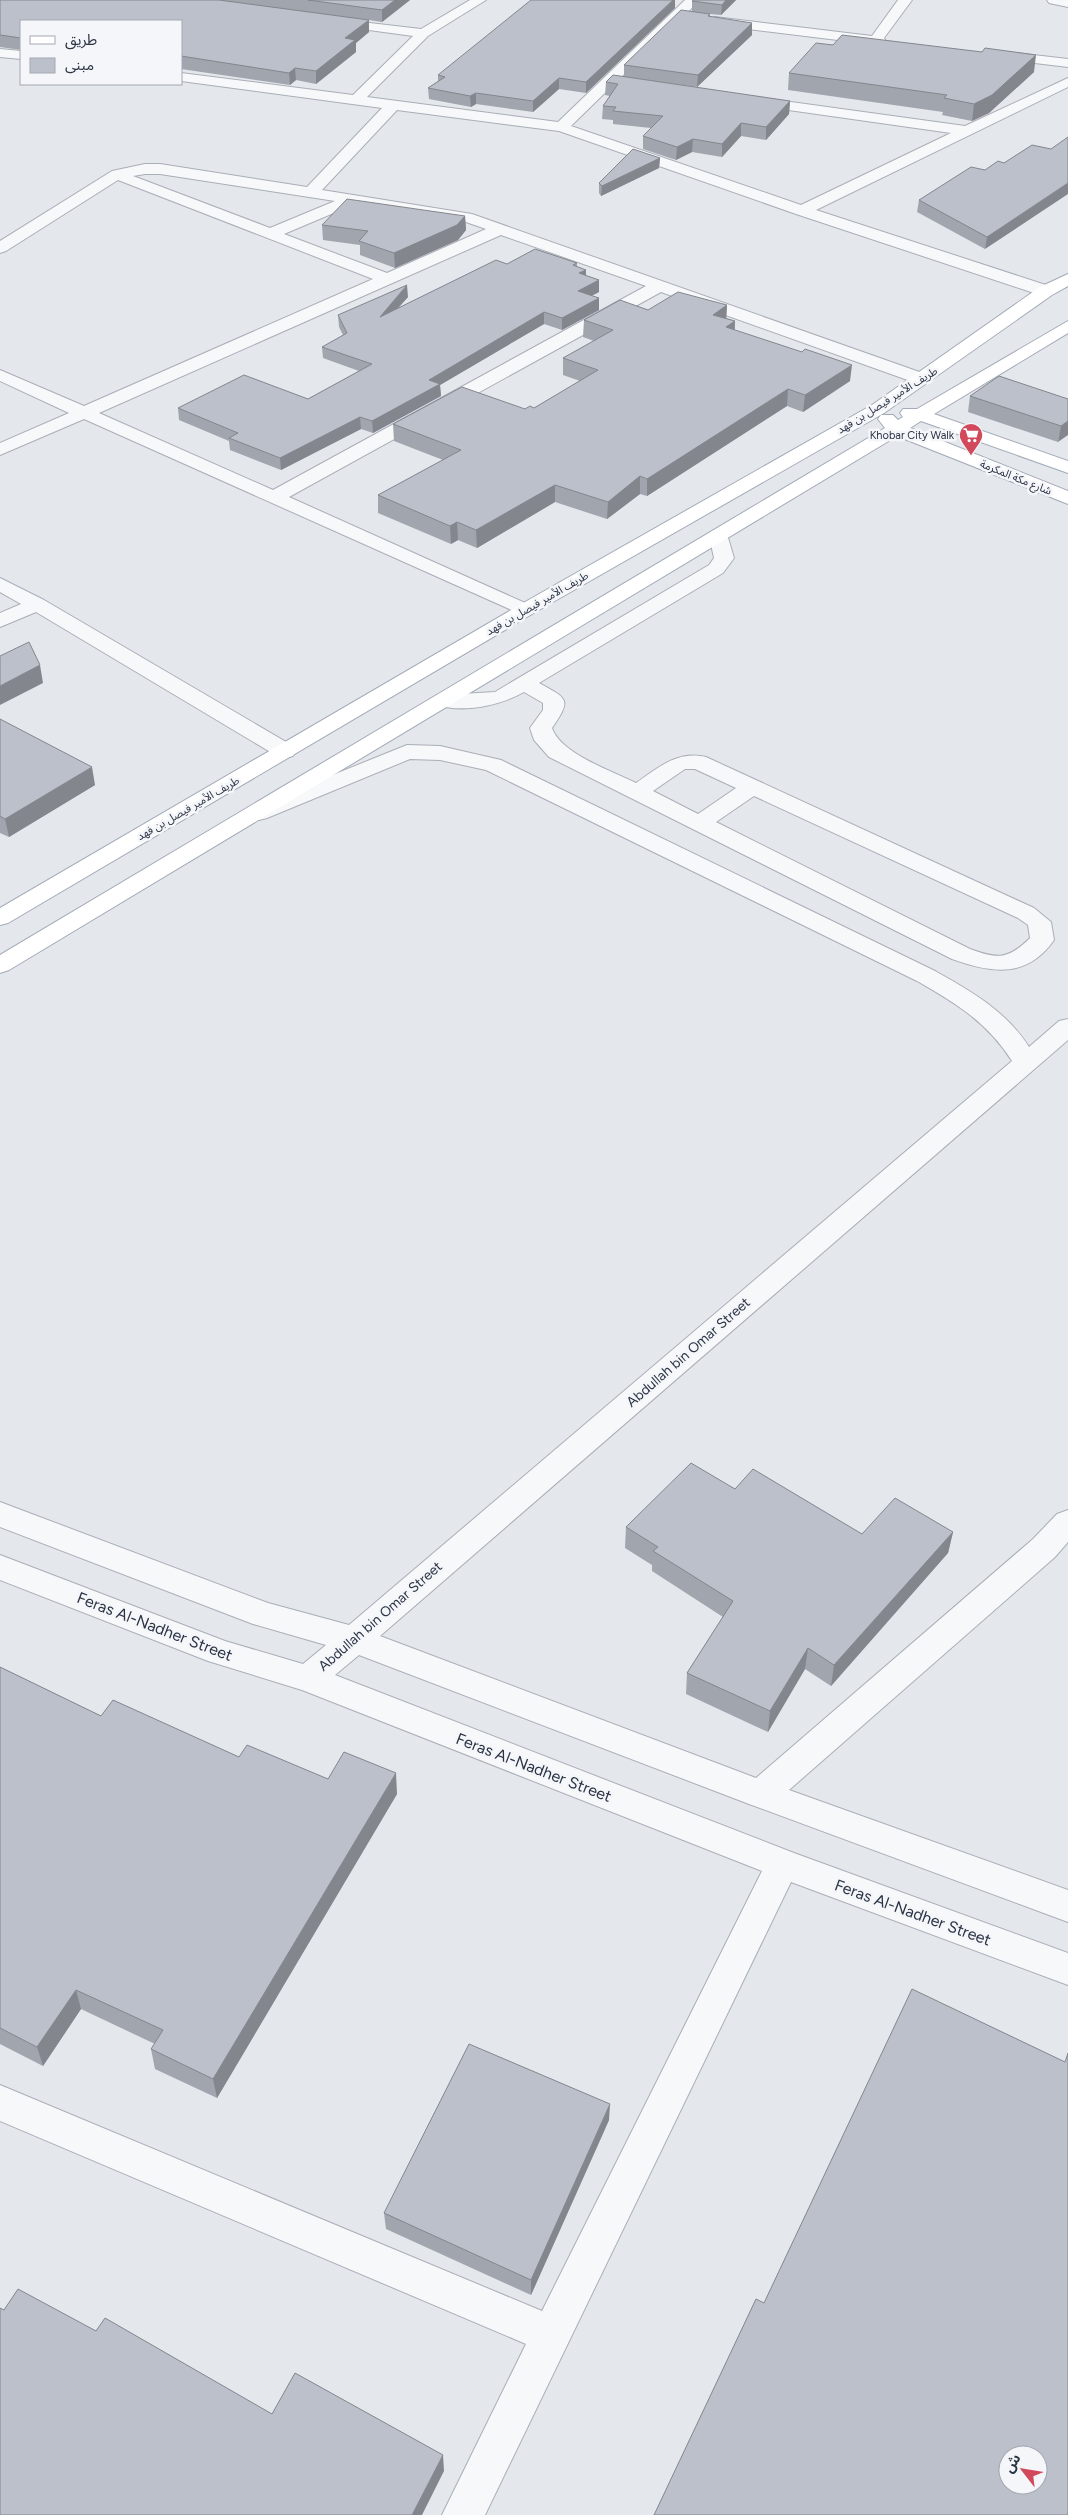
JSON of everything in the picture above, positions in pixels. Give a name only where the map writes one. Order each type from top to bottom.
[{"type":"main road","name":"طريف الأمير فيصل بن فهد","points":[[0,918],[526,610],[878,408],[1046,291],[1068,279]]},
{"type":"main road","points":[[0,965],[1068,326]]},
{"type":"main road","name":"شارع مكة المكرمة","points":[[878,408],[920,415],[1068,467]]},
{"type":"main road","name":"شارع مكة المكرمة","points":[[878,408],[896,429],[1068,498]]},
{"type":"street","points":[[356,100],[423,34],[479,0]]},
{"type":"street","points":[[876,40],[905,0]]},
{"type":"street","points":[[1054,0],[1068,3]]},
{"type":"street","points":[[672,2],[691,2]]},
{"type":"street","points":[[561,127],[691,2]]},
{"type":"street","points":[[677,16],[895,43]]},
{"type":"street","points":[[318,19],[423,34]]},
{"type":"street","points":[[0,53],[20,56]]},
{"type":"street","points":[[981,53],[1068,64]]},
{"type":"street","points":[[182,77],[561,127],[802,211],[1046,291]]},
{"type":"street","points":[[609,81],[628,84]]},
{"type":"street","points":[[802,211],[1068,82]]},
{"type":"street","points":[[735,98],[968,131]]},
{"type":"street","points":[[311,192],[393,105]]},
{"type":"street","points":[[0,248],[118,174],[144,169],[160,169],[466,217],[922,379]]},
{"type":"street","points":[[118,174],[387,279]]},
{"type":"street","points":[[270,234],[354,199]]},
{"type":"street","points":[[0,450],[500,229]]},
{"type":"street","points":[[275,497],[659,286]]},
{"type":"street","points":[[0,375],[526,610]]},
{"type":"street","points":[[443,701],[487,700],[502,696],[716,569],[724,558],[719,535]]},
{"type":"street","points":[[0,584],[285,751]]},
{"type":"street","points":[[0,621],[37,604]]},
{"type":"street","points":[[525,683],[554,700],[554,710],[541,728],[545,740],[557,752],[961,954],[981,962],[1012,962],[1023,959],[1042,940],[1039,922],[1026,913],[750,788],[698,762],[680,763],[638,792]]},
{"type":"street","points":[[246,818],[407,752],[440,753],[494,765],[926,976],[964,998],[988,1016],[1006,1033],[1026,1063]]},
{"type":"street","points":[[700,823],[750,788]]},
{"type":"street","name":"Abdullah bin Omar Street","points":[[308,1679],[1068,1027]]},
{"type":"street","points":[[0,1514],[264,1615],[353,1639],[761,1794],[1068,1906]]},
{"type":"street","points":[[761,1794],[1056,1552],[1068,1522]]},
{"type":"street","name":"Feras Al-Nadher Street","points":[[0,1567],[219,1652],[308,1679],[784,1864],[1068,1969]]},
{"type":"street","points":[[462,2515],[784,1864]]},
{"type":"street","points":[[0,2103],[551,2335]]},
{"type":"building","points":[[0,0],[219,0],[369,20],[345,38],[355,40],[316,71],[295,68],[289,73],[182,56],[182,20],[20,20],[20,38],[0,35]]},
{"type":"building","points":[[308,0],[395,0],[382,10]]},
{"type":"building","points":[[531,0],[673,0],[586,82],[559,78],[533,101],[476,93],[470,96],[428,88],[445,77],[438,75]]},
{"type":"building","points":[[726,0],[722,5],[692,1]]},
{"type":"building","points":[[681,10],[752,23],[698,75],[624,65]]},
{"type":"building","points":[[842,35],[982,52],[985,48],[1036,55],[992,95],[974,104],[944,98],[947,95],[789,73],[816,43],[833,45]]},
{"type":"building","points":[[613,75],[790,101],[766,127],[741,123],[722,144],[693,139],[677,147],[643,136],[663,116],[613,111],[616,107],[603,106],[618,84],[606,82]]},
{"type":"building","points":[[1068,137],[1068,183],[987,237],[919,200],[971,167],[985,170],[998,161],[1004,163],[1032,145],[1051,149]]},
{"type":"building","points":[[633,149],[660,158],[602,186],[599,183]]},
{"type":"building","points":[[347,199],[465,216],[457,225],[394,253],[359,241],[368,231],[322,225]]},
{"type":"building","points":[[535,249],[577,263],[573,265],[586,270],[579,273],[599,280],[578,291],[599,298],[562,318],[544,312],[429,380],[440,384],[372,421],[360,417],[280,458],[229,438],[238,433],[178,408],[244,375],[308,399],[372,364],[322,347],[347,333],[338,315],[407,285],[380,317],[496,260],[507,264]]},
{"type":"building","points":[[678,292],[727,305],[713,315],[735,321],[726,327],[802,352],[805,349],[852,365],[805,395],[788,389],[647,479],[640,476],[608,502],[555,485],[476,530],[457,522],[450,526],[378,495],[461,450],[393,424],[462,387],[525,409],[530,406],[534,408],[598,370],[563,358],[613,330],[584,320],[620,300],[648,310]]},
{"type":"building","points":[[999,376],[1068,399],[1068,421],[1061,426],[970,396]]},
{"type":"building","points":[[29,642],[40,665],[0,686],[0,656]]},
{"type":"building","points":[[0,719],[92,767],[5,819],[0,816]]},
{"type":"building","points":[[691,1463],[735,1489],[753,1469],[862,1534],[895,1498],[953,1532],[834,1665],[808,1648],[770,1711],[687,1673],[733,1601],[653,1551],[658,1547],[626,1527]]},
{"type":"building","points":[[0,1667],[101,1716],[113,1700],[239,1757],[247,1745],[328,1779],[344,1752],[396,1773],[213,2079],[151,2049],[163,2030],[76,1990],[37,2047],[0,2028]]},
{"type":"building","points":[[912,1989],[1065,2062],[1068,2053],[1068,2515],[654,2515],[756,2299],[764,2303]]},
{"type":"building","points":[[469,2044],[610,2104],[531,2280],[384,2213]]},
{"type":"building","points":[[18,2289],[96,2331],[105,2318],[272,2414],[295,2373],[443,2455],[412,2515],[0,2515],[0,2308],[4,2310]]},
{"type":"place","name":"Khobar City Walk","points":[[971,456]]}]
